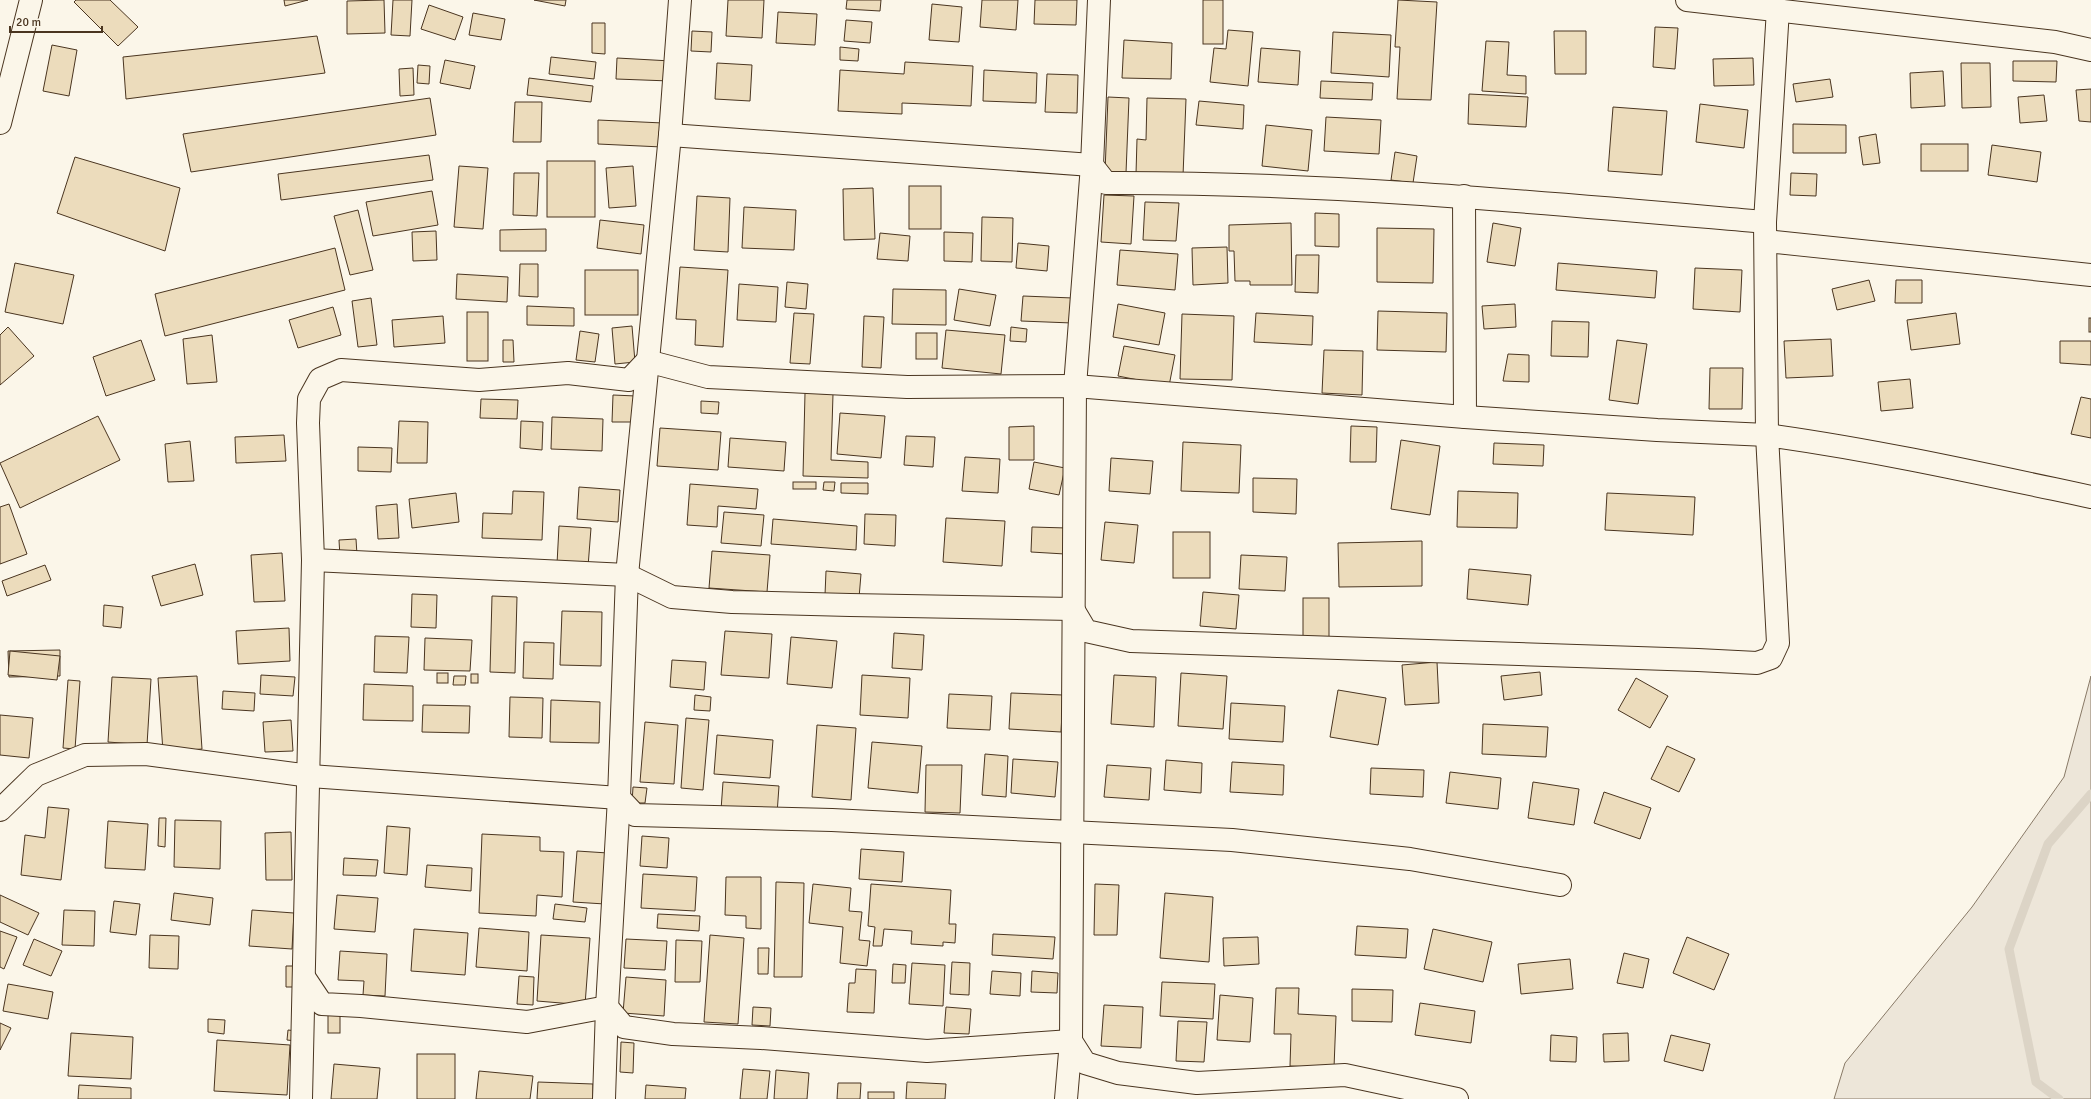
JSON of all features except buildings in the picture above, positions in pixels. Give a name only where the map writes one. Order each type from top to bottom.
[{"type":"street","points":[[0,123],[31,0]]},
{"type":"street","points":[[604,1099],[607,1007],[619,798],[627,575],[670,135],[680,0]]},
{"type":"street","points":[[1066,1099],[1071,1040],[1071,831],[1075,386],[1092,165],[1099,0]]},
{"type":"street","points":[[1687,0],[1778,9],[2055,42],[2091,50]]},
{"type":"street","points":[[1073,609],[1086,631],[1131,641],[1682,659],[1757,664],[1770,658],[1778,643],[1767,435],[1766,232],[1778,9]]},
{"type":"street","points":[[670,135],[1092,165],[1106,183],[1168,183],[1464,196],[1766,232],[2091,275]]},
{"type":"street","points":[[1464,196],[1465,417]]},
{"type":"street","points":[[647,361],[708,377],[906,387],[1075,386],[1465,417],[1657,430],[1767,435],[1846,446],[1926,461],[2091,497]]},
{"type":"street","points":[[301,1099],[310,776],[313,560],[308,423],[309,399],[320,379],[341,370],[479,380],[568,374],[629,380],[647,361]]},
{"type":"street","points":[[313,560],[627,575],[672,597],[732,602],[1073,609]]},
{"type":"street","points":[[0,810],[36,775],[85,755],[146,754],[310,776],[619,798],[635,816],[832,820],[1232,840],[1403,858],[1560,885]]},
{"type":"street","points":[[304,977],[322,1004],[361,1006],[527,1022],[607,1007]]},
{"type":"street","points":[[607,1007],[624,1027],[673,1034],[762,1038],[927,1051],[1071,1040]]},
{"type":"street","points":[[1071,1040],[1085,1063],[1118,1073],[1197,1083],[1345,1075],[1457,1099]]},
{"type":"shaded area","points":[[2091,676],[2091,1099],[1834,1099],[1845,1063],[1972,907],[2064,777]]},
{"type":"waterway","points":[[2059,1099],[2036,1082],[2009,949],[2048,844],[2091,794]]}]
